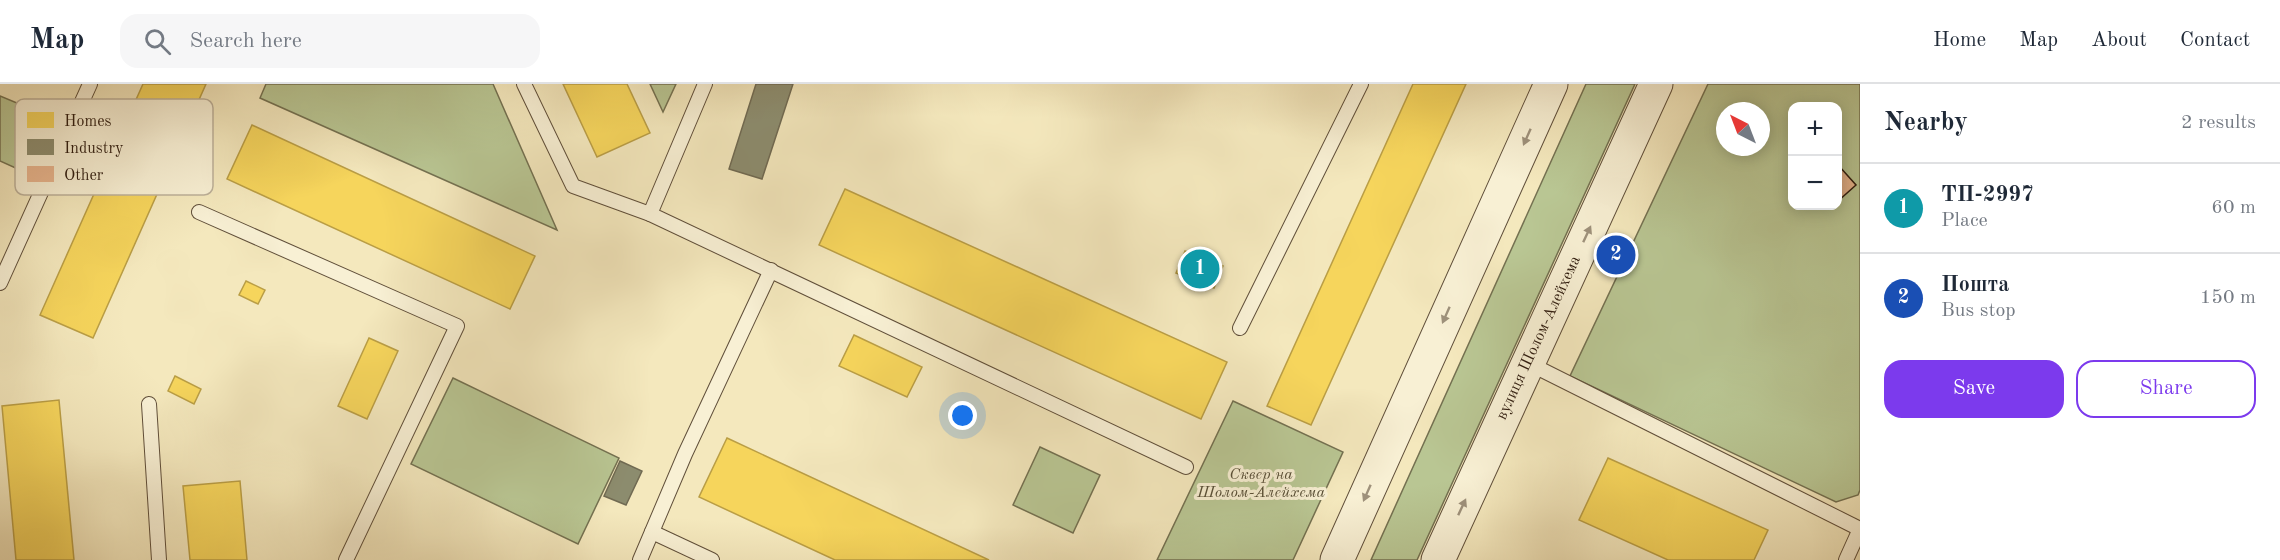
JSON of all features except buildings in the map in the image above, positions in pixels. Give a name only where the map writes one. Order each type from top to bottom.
[{"type":"street","points":[[1336,560],[1551,84]]},
{"type":"street","name":"вулиця Шолом-Алейхема","points":[[1438,560],[1656,84]]},
{"type":"lane","points":[[83,99],[90,84]]},
{"type":"lane","points":[[524,84],[573,186],[650,214],[1186,466]]},
{"type":"lane","points":[[650,214],[705,84]]},
{"type":"lane","points":[[1240,328],[1361,84]]},
{"type":"lane","points":[[0,283],[40,195]]},
{"type":"lane","points":[[199,212],[457,326],[346,560]]},
{"type":"lane","points":[[640,560],[685,454],[771,270]]},
{"type":"lane","points":[[1528,363],[1860,529],[1846,560]]},
{"type":"lane","points":[[149,404],[159,560]]},
{"type":"lane","points":[[652,532],[712,560]]},
{"type":"green space","points":[[266,84],[493,84],[557,230],[260,98]]},
{"type":"green space","points":[[650,84],[676,84],[663,112]]},
{"type":"green space","points":[[1586,84],[1635,84],[1417,560],[1371,560]]},
{"type":"green space","points":[[1708,84],[1860,84],[1860,490],[1858,495],[1836,502],[1570,376]]},
{"type":"green space","points":[[0,96],[15,102],[15,168],[0,161]]},
{"type":"green space","points":[[453,378],[619,458],[578,544],[411,464]]},
{"type":"green space","name":"Сквер на Шолом-Алейхема","points":[[1233,401],[1343,452],[1293,560],[1157,560]]},
{"type":"green space","points":[[1040,447],[1100,475],[1073,533],[1013,505]]},
{"type":"place","name":"Пошта","points":[[1616,255]]},
{"type":"place","name":"ТП-2997","points":[[1200,269]]}]
